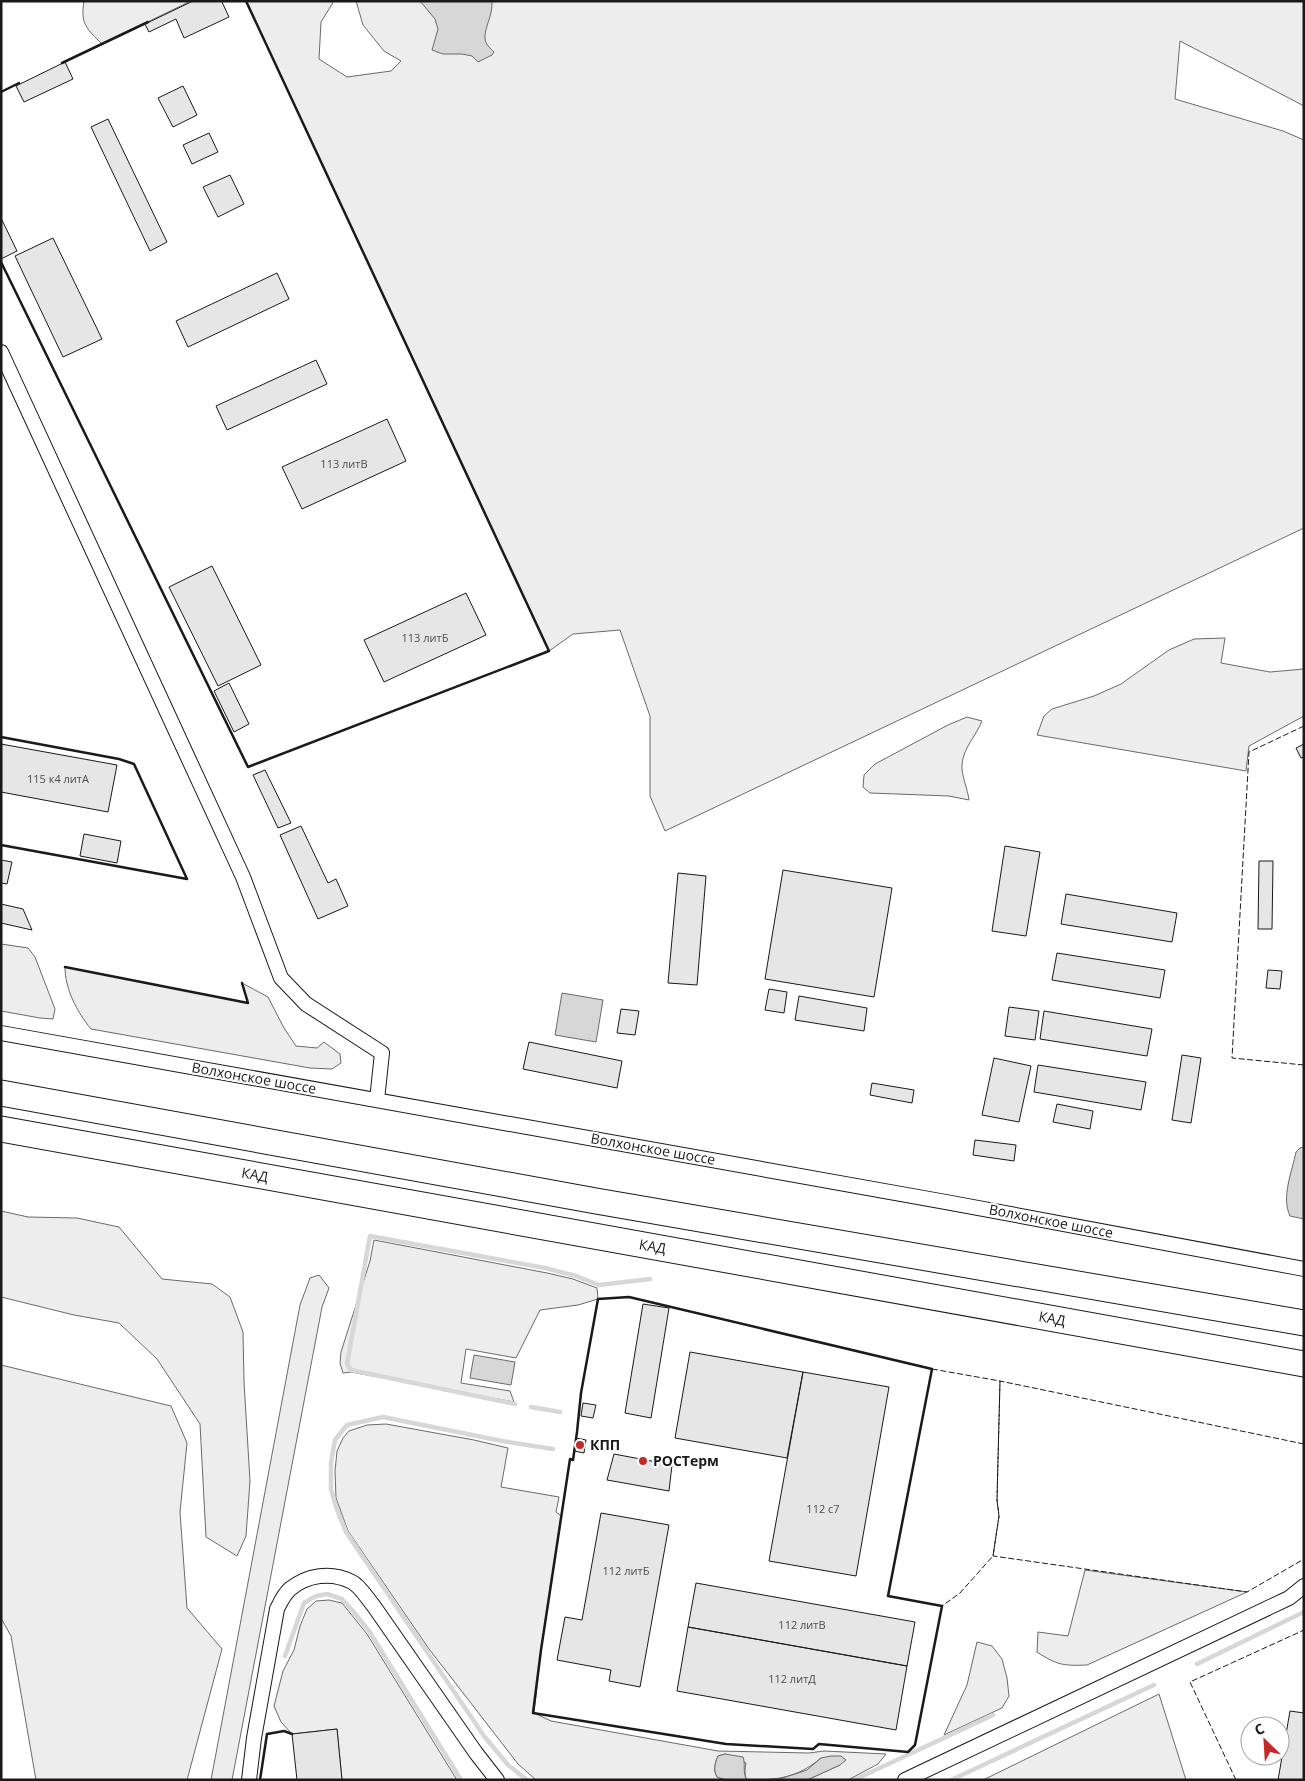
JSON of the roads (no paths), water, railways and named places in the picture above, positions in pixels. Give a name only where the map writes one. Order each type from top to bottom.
[{"type":"highway","points":[[1,1093],[596,1201],[1304,1323]]},
{"type":"highway","name":"КАД","points":[[1,1129],[1304,1364]]},
{"type":"street","points":[[1,352],[244,877],[281,978],[306,1004],[382,1053],[377,1100]]},
{"type":"street","name":"Волхонское шоссе","points":[[1,1032],[946,1202],[1304,1269]]},
{"type":"street","points":[[249,1780],[254,1738],[277,1609],[288,1590],[303,1581],[320,1575],[336,1576],[353,1582],[373,1604],[476,1754],[497,1780]]},
{"type":"street","points":[[905,1780],[1289,1598],[1304,1586]]},
{"type":"waterway","points":[[515,1404],[351,1370],[347,1364],[370,1236],[545,1268],[576,1276],[599,1285],[650,1279]]},
{"type":"waterway","points":[[531,1407],[560,1412]]},
{"type":"waterway","points":[[527,1780],[508,1765],[484,1736],[346,1532],[331,1489],[331,1463],[335,1440],[347,1425],[383,1417],[502,1441],[553,1449]]},
{"type":"waterway","points":[[285,1656],[304,1603],[316,1596],[327,1594],[342,1599],[369,1631],[461,1780]]},
{"type":"waterway","points":[[1197,1664],[1304,1612]]},
{"type":"waterway","points":[[951,1780],[1154,1685]]},
{"type":"waterway","points":[[854,1780],[993,1715]]},
{"type":"place","name":"КПП","points":[[580,1445]]},
{"type":"place","name":"РОСТерм","points":[[643,1461]]}]
